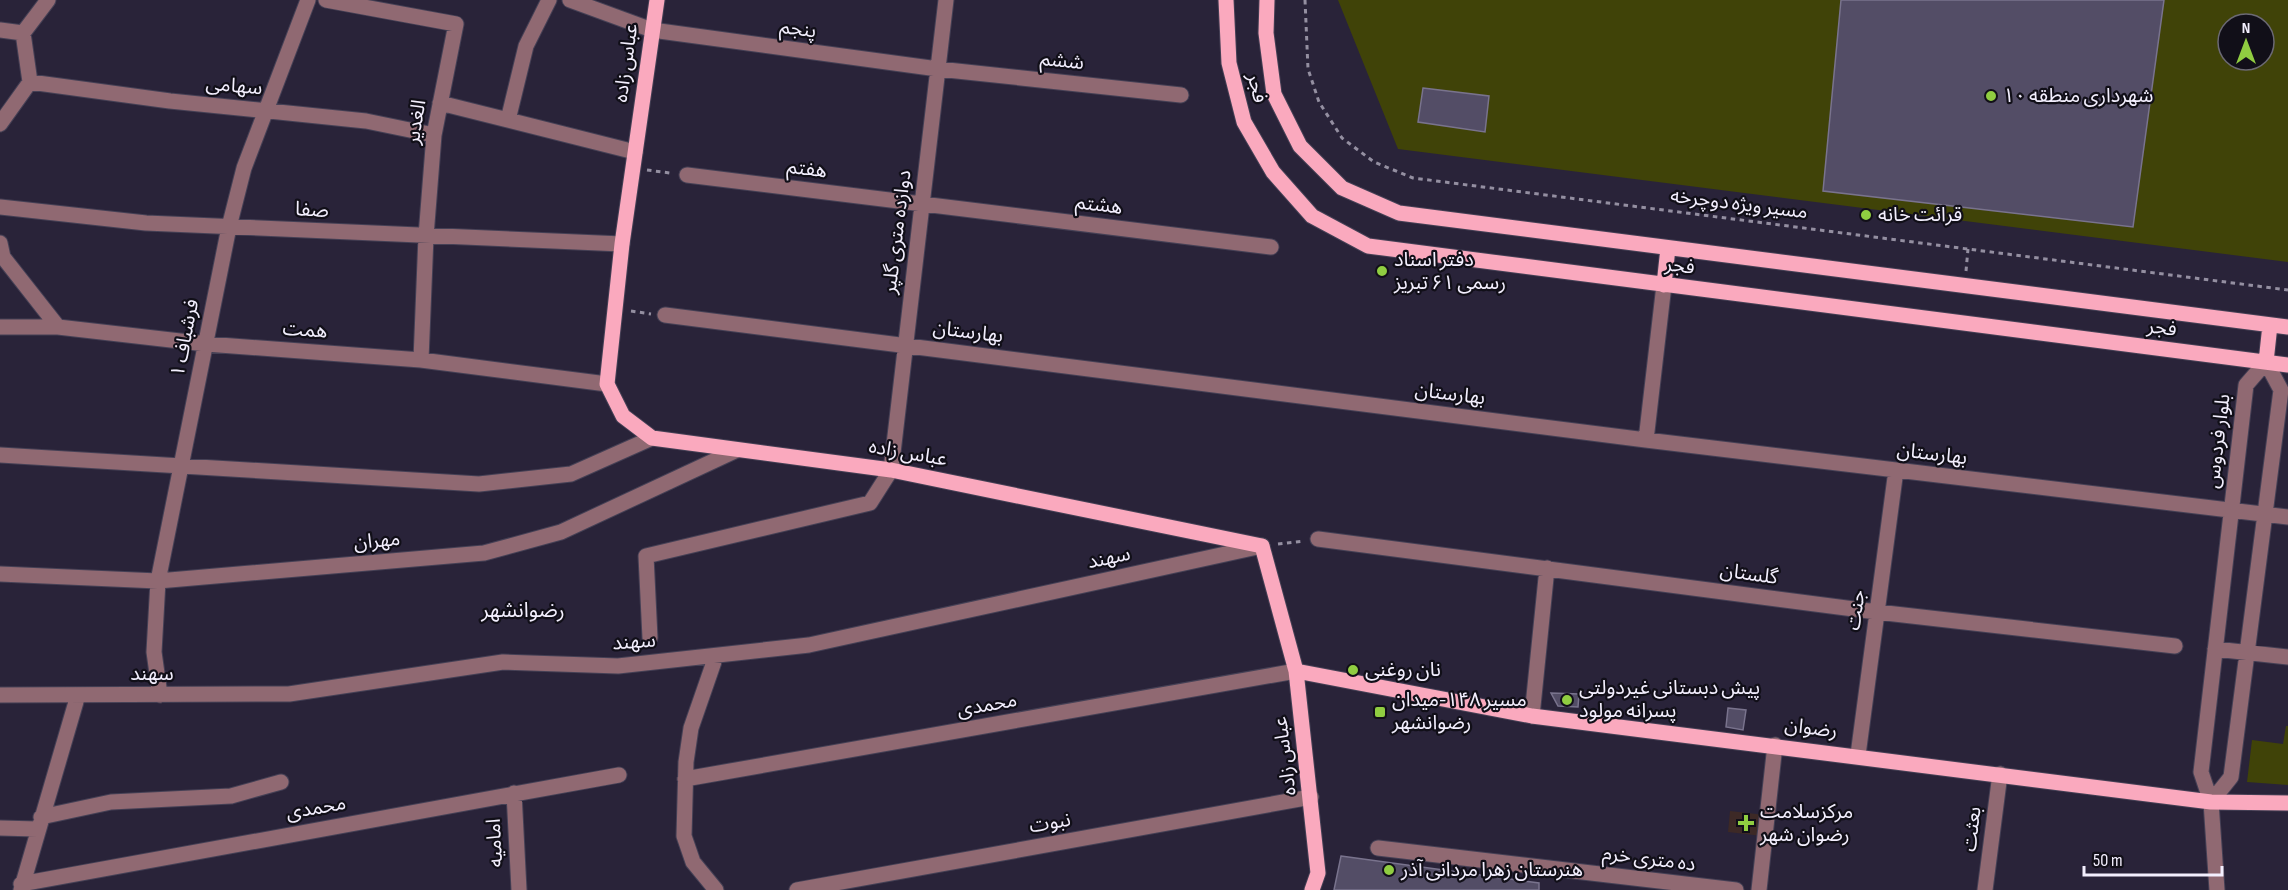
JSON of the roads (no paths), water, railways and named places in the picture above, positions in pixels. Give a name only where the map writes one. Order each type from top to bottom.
[{"type":"main road","name":"عباس زاده","points":[[657,0],[622,244],[607,384],[623,416],[652,438],[891,470],[1262,546],[1296,671],[1318,873],[1312,890]]},
{"type":"main road","name":"فجر","points":[[1226,0],[1229,63],[1244,122],[1273,172],[1312,216],[1368,246],[2288,365]]},
{"type":"main road","name":"فجر","points":[[1267,0],[1266,33],[1274,94],[1300,146],[1342,188],[1399,213],[2288,327]]},
{"type":"main road","points":[[1664,285],[1668,248]]},
{"type":"main road","points":[[2266,362],[2270,325]]},
{"type":"main road","name":"رضوان","points":[[1296,671],[1532,716],[1858,755],[2211,802],[2288,803]]},
{"type":"street","points":[[0,124],[30,82],[23,33],[48,0]]},
{"type":"street","name":"فرشباف ۱","points":[[160,695],[154,652],[158,581],[229,227],[244,168],[308,0]]},
{"type":"street","name":"الغدیر","points":[[326,0],[456,24],[434,135],[426,236],[421,360]]},
{"type":"street","points":[[508,120],[526,46],[549,0]]},
{"type":"street","name":"پنجم","points":[[570,0],[652,30],[938,69]]},
{"type":"street","name":"دوازده متری گلپر","points":[[891,470],[946,0]]},
{"type":"street","points":[[0,30],[23,33]]},
{"type":"street","name":"ششم","points":[[938,69],[1181,95]]},
{"type":"street","name":"سهامی","points":[[30,82],[171,101],[366,121],[434,135]]},
{"type":"street","points":[[440,103],[635,152]]},
{"type":"street","name":"هفتم","points":[[687,176],[921,205]]},
{"type":"street","name":"هشتم","points":[[921,205],[1272,247]]},
{"type":"street","name":"صفا","points":[[0,207],[146,223],[622,244]]},
{"type":"street","points":[[0,243],[3,257],[58,327]]},
{"type":"street","points":[[1646,440],[1664,285]]},
{"type":"street","name":"بهارستان","points":[[665,315],[1646,440],[2265,514]]},
{"type":"street","name":"همت","points":[[0,327],[58,327],[206,344],[421,360],[607,384]]},
{"type":"street","points":[[2211,802],[2230,777],[2281,390],[2266,362]]},
{"type":"street","name":"بلوار فردوس","points":[[2217,890],[2211,802],[2201,772],[2246,385],[2266,362]]},
{"type":"street","points":[[0,455],[479,484],[571,474],[652,438]]},
{"type":"street","name":"مهران","points":[[0,574],[158,581],[484,553],[561,532],[737,450]]},
{"type":"street","points":[[650,638],[646,556],[870,503],[891,470]]},
{"type":"street","name":"جنت","points":[[1858,755],[1896,470]]},
{"type":"street","points":[[2265,514],[2288,517]]},
{"type":"street","name":"گلستان","points":[[1318,539],[1877,612],[2175,646]]},
{"type":"street","name":"سهند","points":[[0,695],[289,694],[503,662],[618,666],[716,656],[809,645],[1262,546]]},
{"type":"street","points":[[1532,716],[1547,568]]},
{"type":"street","points":[[2215,649],[2288,657]]},
{"type":"street","points":[[716,656],[691,728],[685,779],[684,836],[693,862],[716,890]]},
{"type":"street","name":"محمدی","points":[[685,779],[1296,671]]},
{"type":"street","points":[[21,887],[78,695]]},
{"type":"street","points":[[1759,890],[1775,745]]},
{"type":"street","name":"بعثت","points":[[1985,890],[2000,774]]},
{"type":"street","name":"محمدی","points":[[21,887],[619,775]]},
{"type":"street","points":[[0,828],[39,823],[111,802],[231,796],[281,782]]},
{"type":"street","name":"امامیه","points":[[514,793],[519,890]]},
{"type":"street","name":"نبوت","points":[[797,890],[1311,797]]},
{"type":"street","name":"ده متری خرم","points":[[1378,848],[1736,890]]},
{"type":"place","name":"شهرداری منطقه ۱۰","points":[[1991,96]]},
{"type":"place","name":"قرائت خانه","points":[[1866,215]]},
{"type":"place","name":"دفتر اسناد رسمی ۶۱ تبریز","points":[[1382,271]]},
{"type":"place","name":"نان روغنی","points":[[1353,670]]},
{"type":"place","name":"پیش دبستانی غیردولتی پسرانه مولود","points":[[1567,700]]},
{"type":"place","name":"مسیر ۱۴۸-میدان رضوانشهر","points":[[1380,712]]},
{"type":"place","name":"مرکزسلامت رضوان شهر","points":[[1746,823]]},
{"type":"place","name":"هنرستان زهرا مردانی آذر","points":[[1389,870]]},
{"type":"district","name":"رضوانشهر","points":[[523,610]]}]
